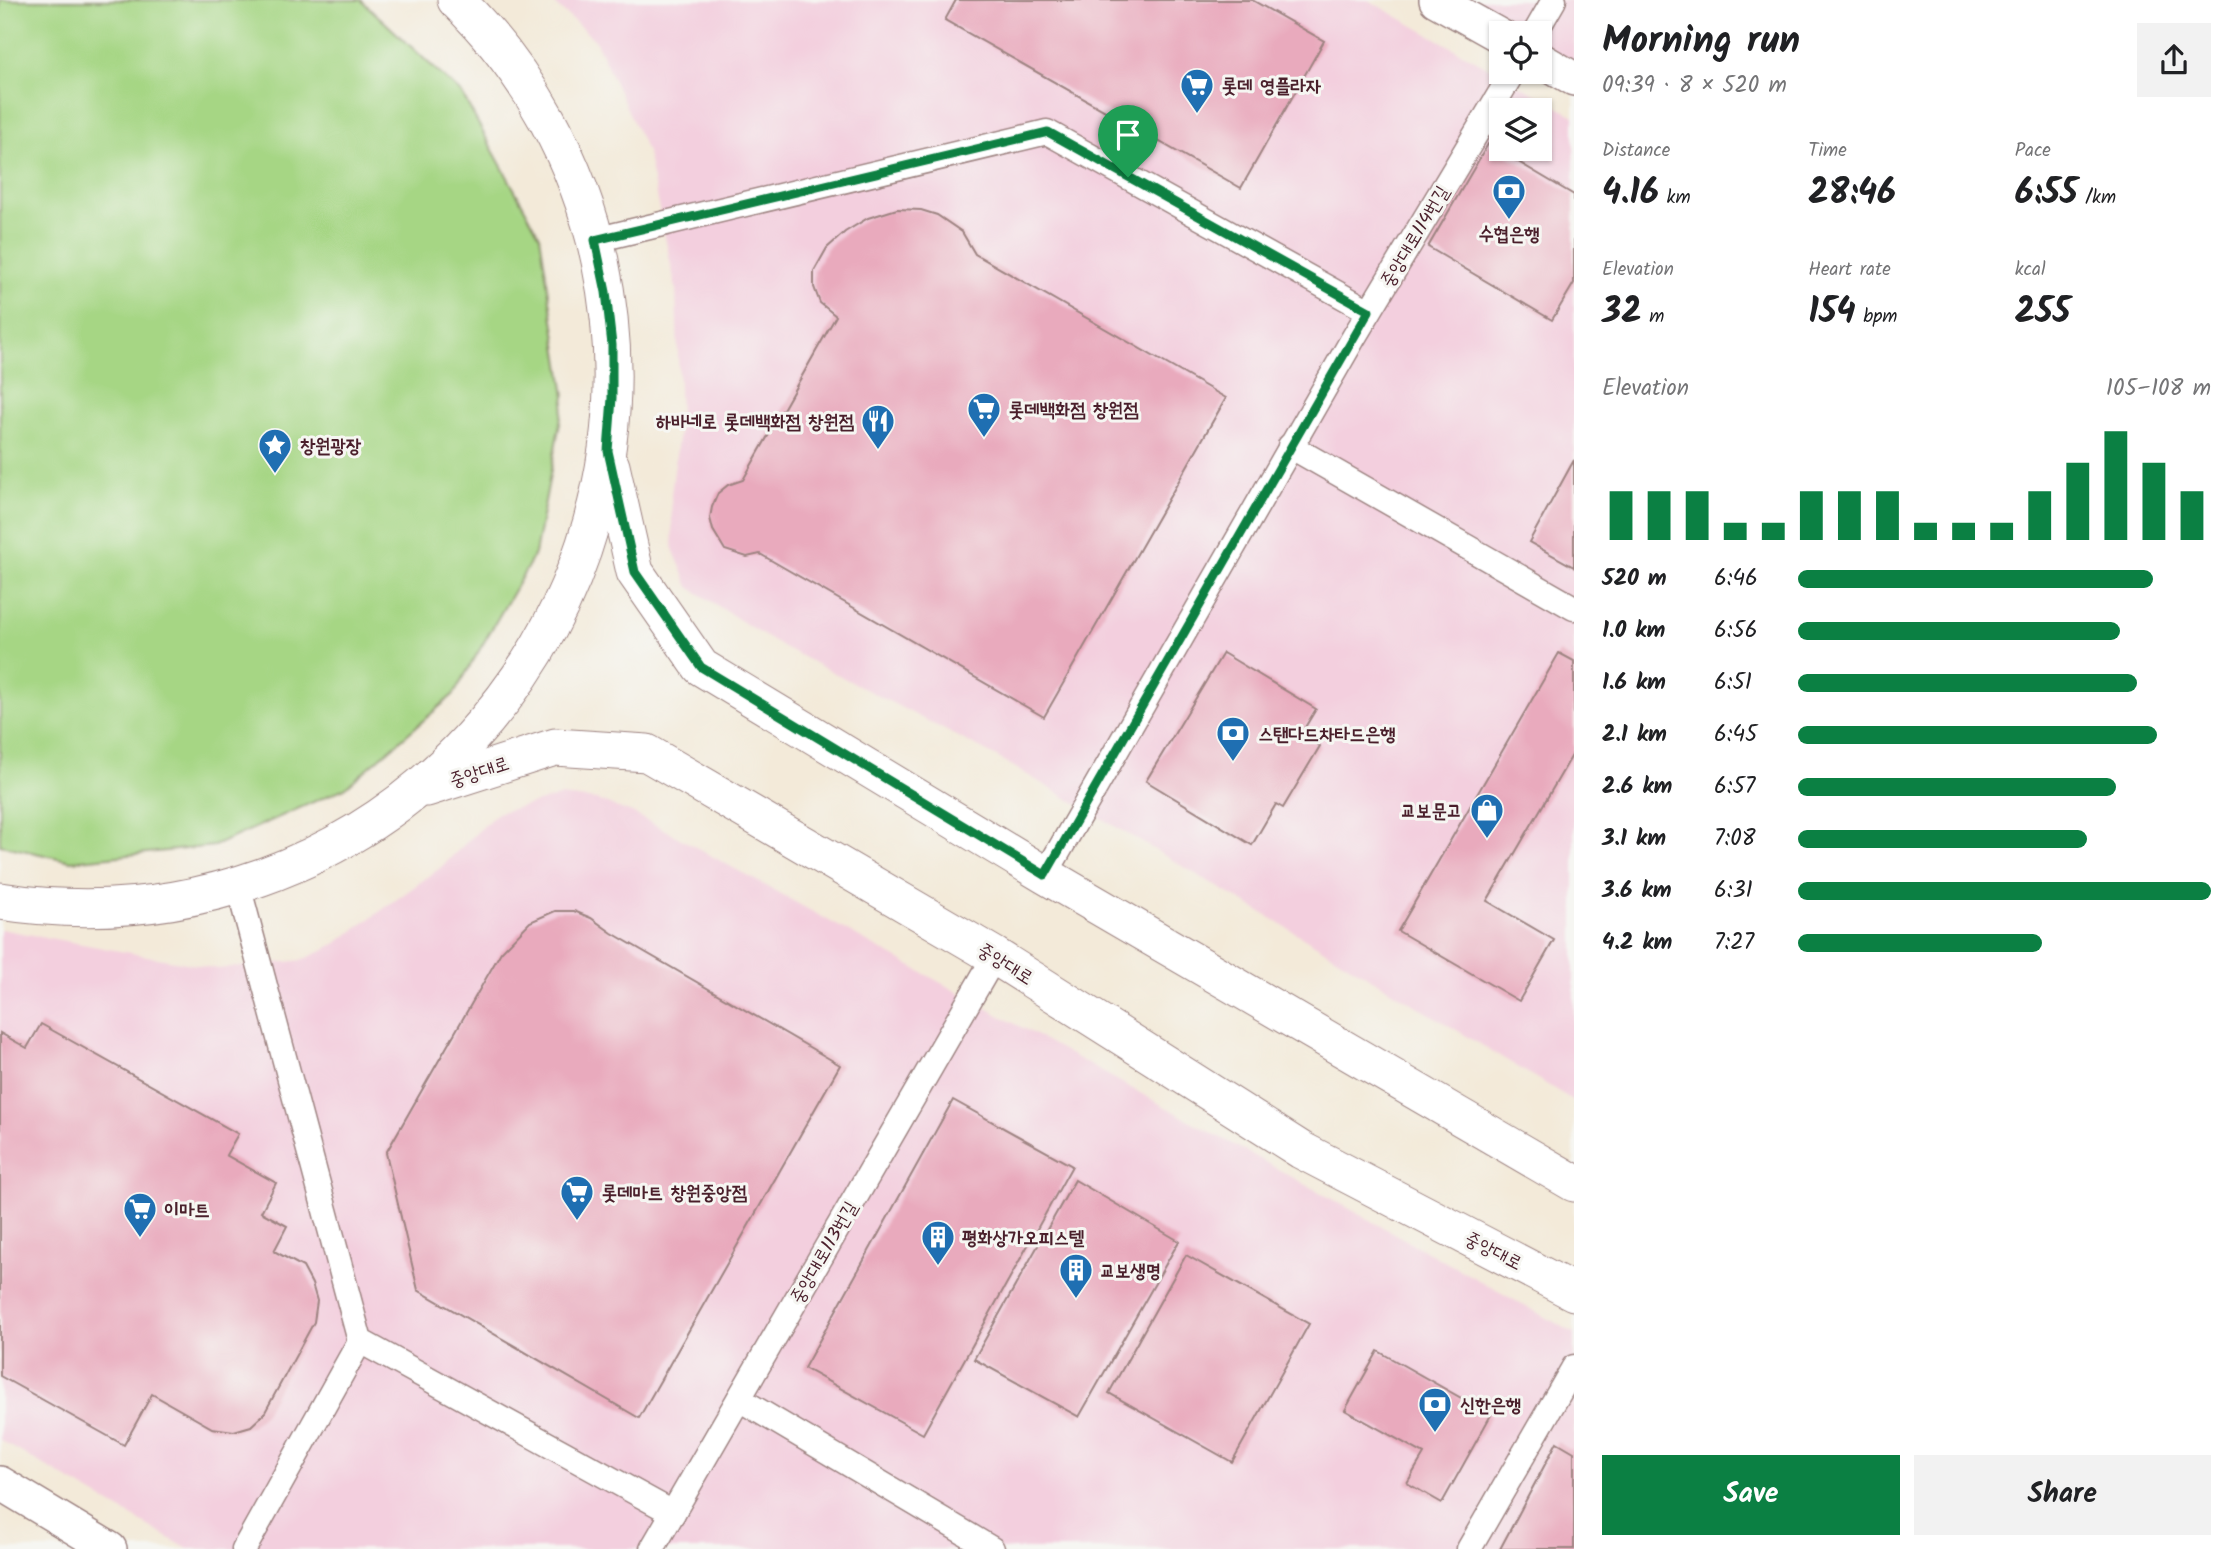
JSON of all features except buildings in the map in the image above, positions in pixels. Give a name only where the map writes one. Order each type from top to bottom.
[{"type":"main road","points":[[0,901],[55,907],[117,907],[178,900],[285,869],[330,848],[413,793],[472,738],[522,675],[543,640],[578,568],[601,491],[608,451],[612,398],[612,345],[606,292],[595,240],[578,188],[545,117],[496,44],[456,0]]},
{"type":"main road","points":[[1436,0],[1489,30]]},
{"type":"main road","points":[[1552,66],[1574,79]]},
{"type":"main road","points":[[608,451],[635,572],[701,667],[1045,875],[1574,1183]]},
{"type":"main road","name":"중앙대로","points":[[413,793],[555,747],[647,753],[995,956],[1301,1150],[1574,1292]]},
{"type":"main road","points":[[0,1483],[110,1549]]},
{"type":"street","points":[[1542,21],[1554,0]]},
{"type":"street","name":"중앙대로114번길","points":[[1045,875],[1290,446],[1506,84]]},
{"type":"street","points":[[595,240],[1048,132],[1369,311]]},
{"type":"street","points":[[1290,446],[1574,608]]},
{"type":"street","points":[[237,885],[360,1341],[244,1549]]},
{"type":"street","name":"중앙대로113번길","points":[[652,1549],[995,956]]},
{"type":"street","points":[[360,1341],[673,1513]]},
{"type":"street","points":[[1469,1549],[1574,1367]]},
{"type":"street","points":[[739,1399],[992,1549]]},
{"type":"shaded area","points":[[550,0],[1368,0],[1489,68],[1489,84],[1517,84],[1542,98],[1489,98],[1489,161],[1552,161],[1552,104],[1574,116],[1574,1101],[997,757],[772,641],[689,587],[673,549],[671,495],[680,422],[676,289],[647,152],[595,40]]},
{"type":"shaded area","points":[[1463,0],[1574,0],[1574,64],[1552,51],[1552,21],[1500,21]]},
{"type":"shaded area","points":[[561,796],[596,800],[632,813],[663,829],[1574,1333],[1574,1549],[188,1549],[0,1440],[0,929],[218,969],[303,960],[335,944],[440,868],[497,813]]},
{"type":"green space","name":"창원광장","points":[[0,0],[361,0],[462,94],[540,236],[565,396],[535,554],[454,694],[345,788],[214,846],[71,861],[0,845]]},
{"type":"place","name":"롯데 영플라자","points":[[1197,115]]},
{"type":"place","name":"수협은행","points":[[1509,221]]},
{"type":"place","name":"롯데백화점 창원점","points":[[984,439]]},
{"type":"place","name":"하바네로 롯데백화점 창원점","points":[[878,451]]},
{"type":"place","name":"창원광장","points":[[275,475]]},
{"type":"place","name":"스탠다드차타드은행","points":[[1233,763]]},
{"type":"place","name":"교보문고","points":[[1487,840]]},
{"type":"place","name":"롯데마트 창원중앙점","points":[[577,1222]]},
{"type":"place","name":"이마트","points":[[140,1239]]},
{"type":"place","name":"평화상가오피스텔","points":[[938,1267]]},
{"type":"place","name":"교보생명","points":[[1076,1300]]},
{"type":"place","name":"신한은행","points":[[1435,1434]]},
{"type":"route","points":[[1048,132],[1128,177],[1369,311],[1045,875],[701,667],[635,572],[608,451],[612,345],[606,292],[595,240],[1048,132]]}]
